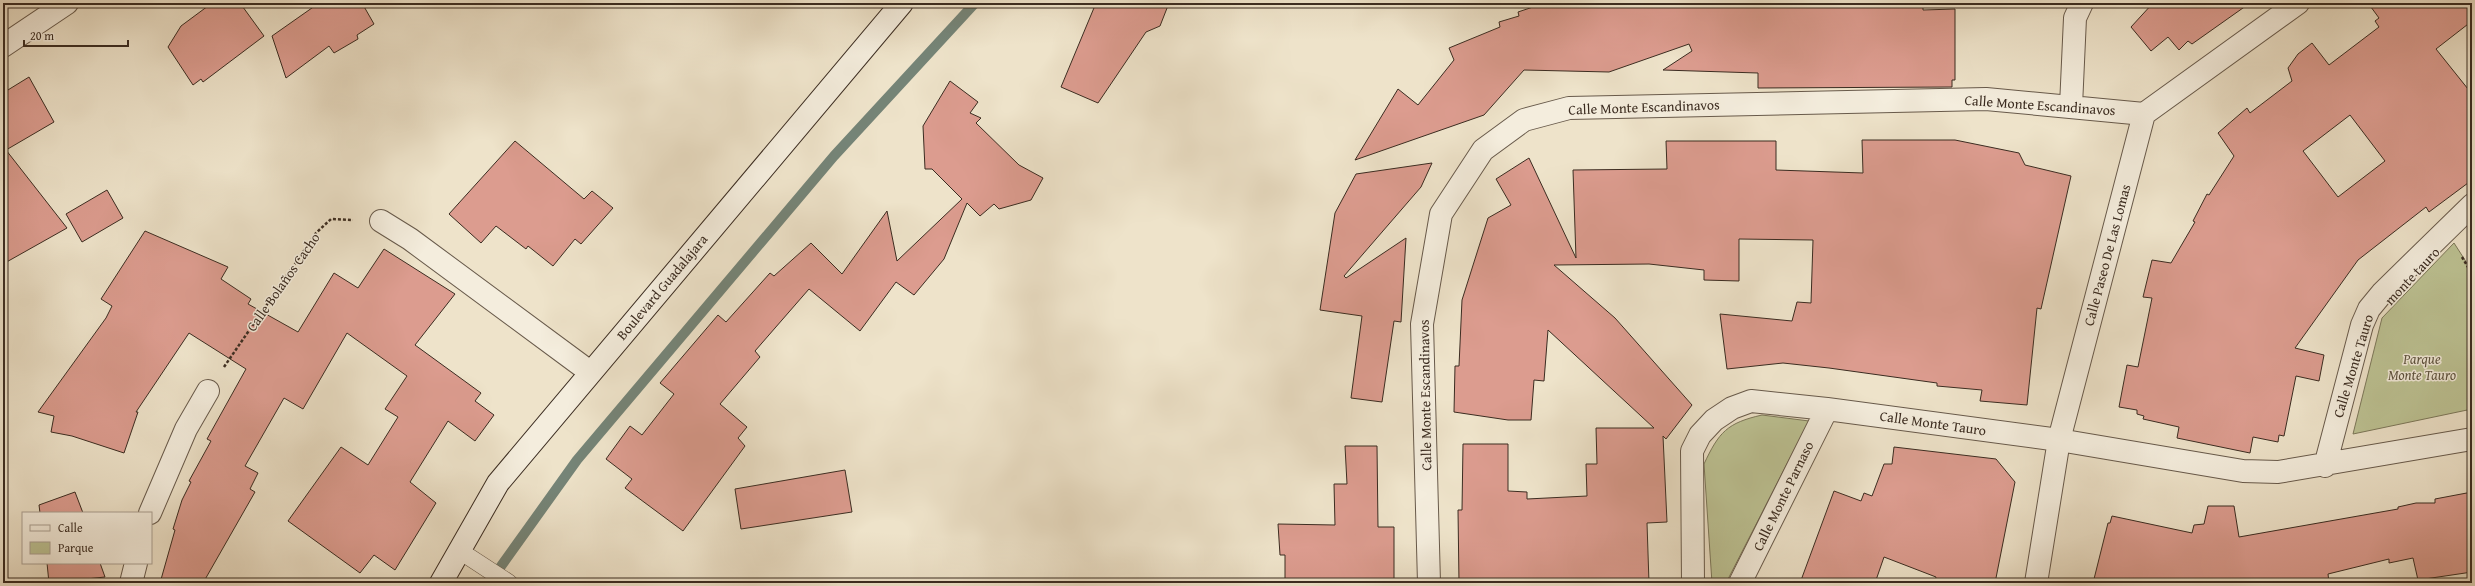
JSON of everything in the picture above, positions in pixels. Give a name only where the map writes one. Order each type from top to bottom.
[{"type":"street","points":[[3,46],[67,3]]},
{"type":"street","name":"Boulevard Guadalajara","points":[[441,583],[498,483],[902,3]]},
{"type":"street","points":[[2071,106],[2075,18],[2082,3]]},
{"type":"street","points":[[2144,114],[2298,3]]},
{"type":"street","name":"Calle Monte Escandinavos","points":[[1429,583],[1422,324],[1441,214],[1483,150],[1524,120],[1569,108],[1986,98],[2144,114]]},
{"type":"street","name":"Calle Paseo De Las Lomas","points":[[2036,583],[2059,440],[2144,114]]},
{"type":"street","name":"Calle Monte Tauro","points":[[2325,466],[2362,325],[2369,309],[2383,292],[2470,210]]},
{"type":"street","points":[[381,222],[410,239],[590,372]]},
{"type":"street","points":[[150,512],[186,429],[208,391]]},
{"type":"street","name":"Calle Monte Tauro","points":[[1693,583],[1692,451],[1700,435],[1714,420],[1732,408],[1751,401],[1827,409],[2059,440],[2243,471],[2278,472],[2325,466],[2472,439]]},
{"type":"street","name":"Calle Monte Parnaso","points":[[1740,583],[1827,409]]},
{"type":"street","points":[[131,583],[136,564]]},
{"type":"lane","points":[[460,551],[509,583]]},
{"type":"path","name":"Calle Bolaños Cacho","points":[[208,391],[316,233],[331,219],[381,222]]},
{"type":"path","name":"monte tauro","points":[[2458,252],[2472,274]]},
{"type":"green space","name":"Parque Monte Tauro","points":[[2454,243],[2472,271],[2472,409],[2353,434],[2382,318]]},
{"type":"green space","points":[[1762,415],[1809,421],[1726,583],[1712,583],[1704,464],[1714,444],[1726,430],[1740,422]]},
{"type":"building","points":[[212,3],[240,3],[264,36],[203,82],[201,79],[193,85],[168,47],[181,26]]},
{"type":"building","points":[[319,3],[362,3],[374,24],[357,35],[358,39],[334,53],[329,46],[286,78],[272,36]]},
{"type":"building","points":[[1096,3],[1169,3],[1160,26],[1146,32],[1098,103],[1061,87]]},
{"type":"building","points":[[1545,3],[1894,3],[1923,4],[1923,10],[1955,9],[1955,80],[1952,80],[1952,87],[1758,88],[1758,73],[1663,70],[1692,51],[1689,44],[1609,72],[1524,70],[1484,115],[1355,160],[1398,89],[1418,105],[1454,60],[1449,48],[1500,27],[1499,22],[1519,16],[1518,12]]},
{"type":"building","points":[[2153,3],[2250,3],[2192,44],[2188,41],[2179,50],[2168,37],[2151,51],[2131,27]]},
{"type":"building","points":[[2368,3],[2472,3],[2472,21],[2436,49],[2472,94],[2472,180],[2429,212],[2426,207],[2358,260],[2295,348],[2324,355],[2319,381],[2296,376],[2284,436],[2279,435],[2278,442],[2253,437],[2250,453],[2177,438],[2179,427],[2143,419],[2144,416],[2137,414],[2137,410],[2119,407],[2127,365],[2138,367],[2152,298],[2143,297],[2152,260],[2171,263],[2195,222],[2193,221],[2207,194],[2209,195],[2234,156],[2218,133],[2247,108],[2250,113],[2292,81],[2288,68],[2298,54],[2312,43],[2329,65],[2379,27],[2375,21],[2379,18]],"holes":[[[2350,115],[2385,161],[2338,197],[2303,151]]]},
{"type":"building","points":[[29,77],[54,122],[6,150],[67,228],[3,264],[3,93]]},
{"type":"building","points":[[950,81],[978,102],[970,113],[981,118],[976,123],[1019,165],[1043,178],[1031,200],[999,209],[994,204],[980,216],[967,203],[944,259],[914,295],[896,282],[860,331],[809,289],[755,351],[760,357],[720,404],[747,427],[738,438],[745,446],[683,531],[625,488],[632,479],[606,459],[630,426],[642,435],[674,394],[660,383],[718,315],[726,322],[770,273],[774,276],[811,243],[842,274],[887,211],[897,261],[962,199],[932,169],[925,169],[923,126]]},
{"type":"building","points":[[1862,140],[1955,140],[2019,153],[2025,165],[2071,176],[2041,309],[2037,308],[2027,405],[1980,401],[1982,390],[1937,386],[1937,383],[1829,368],[1783,363],[1727,369],[1720,314],[1792,321],[1797,302],[1811,303],[1813,240],[1739,239],[1739,281],[1704,280],[1704,270],[1649,264],[1554,265],[1615,318],[1692,405],[1666,439],[1663,436],[1667,522],[1647,523],[1649,583],[1459,583],[1458,510],[1462,510],[1463,444],[1508,444],[1508,491],[1527,492],[1527,499],[1587,496],[1586,464],[1597,464],[1596,428],[1654,428],[1548,330],[1544,381],[1534,380],[1531,420],[1508,420],[1454,412],[1455,366],[1459,366],[1462,300],[1488,218],[1511,205],[1496,179],[1529,158],[1576,258],[1573,170],[1667,169],[1666,141],[1776,141],[1776,170],[1863,173]]},
{"type":"building","points":[[515,141],[584,199],[592,191],[613,208],[581,244],[575,239],[553,266],[528,246],[526,249],[496,226],[481,243],[449,214]]},
{"type":"building","points":[[1432,163],[1421,187],[1344,276],[1346,278],[1406,238],[1401,322],[1394,321],[1382,402],[1351,398],[1362,316],[1320,310],[1335,213],[1356,174]]},
{"type":"building","points":[[107,190],[123,218],[82,242],[66,214]]},
{"type":"building","points":[[145,231],[228,267],[221,279],[251,299],[248,304],[298,332],[334,273],[358,288],[384,249],[455,294],[415,345],[481,393],[475,401],[494,415],[475,441],[448,421],[410,482],[436,503],[395,570],[374,555],[360,573],[288,521],[341,447],[368,465],[398,417],[385,409],[407,376],[347,333],[303,409],[284,398],[245,466],[258,473],[250,489],[255,492],[203,583],[160,583],[175,530],[173,529],[182,500],[191,482],[189,481],[211,441],[207,439],[246,369],[189,333],[136,412],[138,412],[124,453],[72,436],[51,432],[54,416],[38,412],[106,318],[112,306],[101,299]]},
{"type":"building","points":[[1345,446],[1377,446],[1378,527],[1394,527],[1394,579],[1285,583],[1285,555],[1280,555],[1278,524],[1335,525],[1334,484],[1347,484]]},
{"type":"building","points":[[1894,447],[1996,459],[2015,482],[1995,583],[1935,583],[1936,577],[1884,557],[1875,583],[1800,583],[1834,491],[1861,501],[1864,493],[1872,496],[1884,464],[1892,464]]},
{"type":"building","points":[[845,470],[852,512],[741,529],[735,489]]},
{"type":"building","points":[[75,492],[83,512],[40,512],[39,505]]},
{"type":"building","points":[[2472,492],[2472,572],[2418,580],[2413,558],[2389,563],[2389,559],[2328,574],[2329,583],[2093,583],[2108,523],[2110,523],[2112,516],[2192,533],[2194,525],[2204,524],[2208,506],[2234,506],[2239,537],[2398,509],[2398,507],[2416,503],[2435,503],[2435,499]]},
{"type":"building","points":[[47,564],[100,564],[105,577],[49,583]]},
{"type":"waterway","points":[[489,583],[577,460],[834,156],[975,3]]}]
